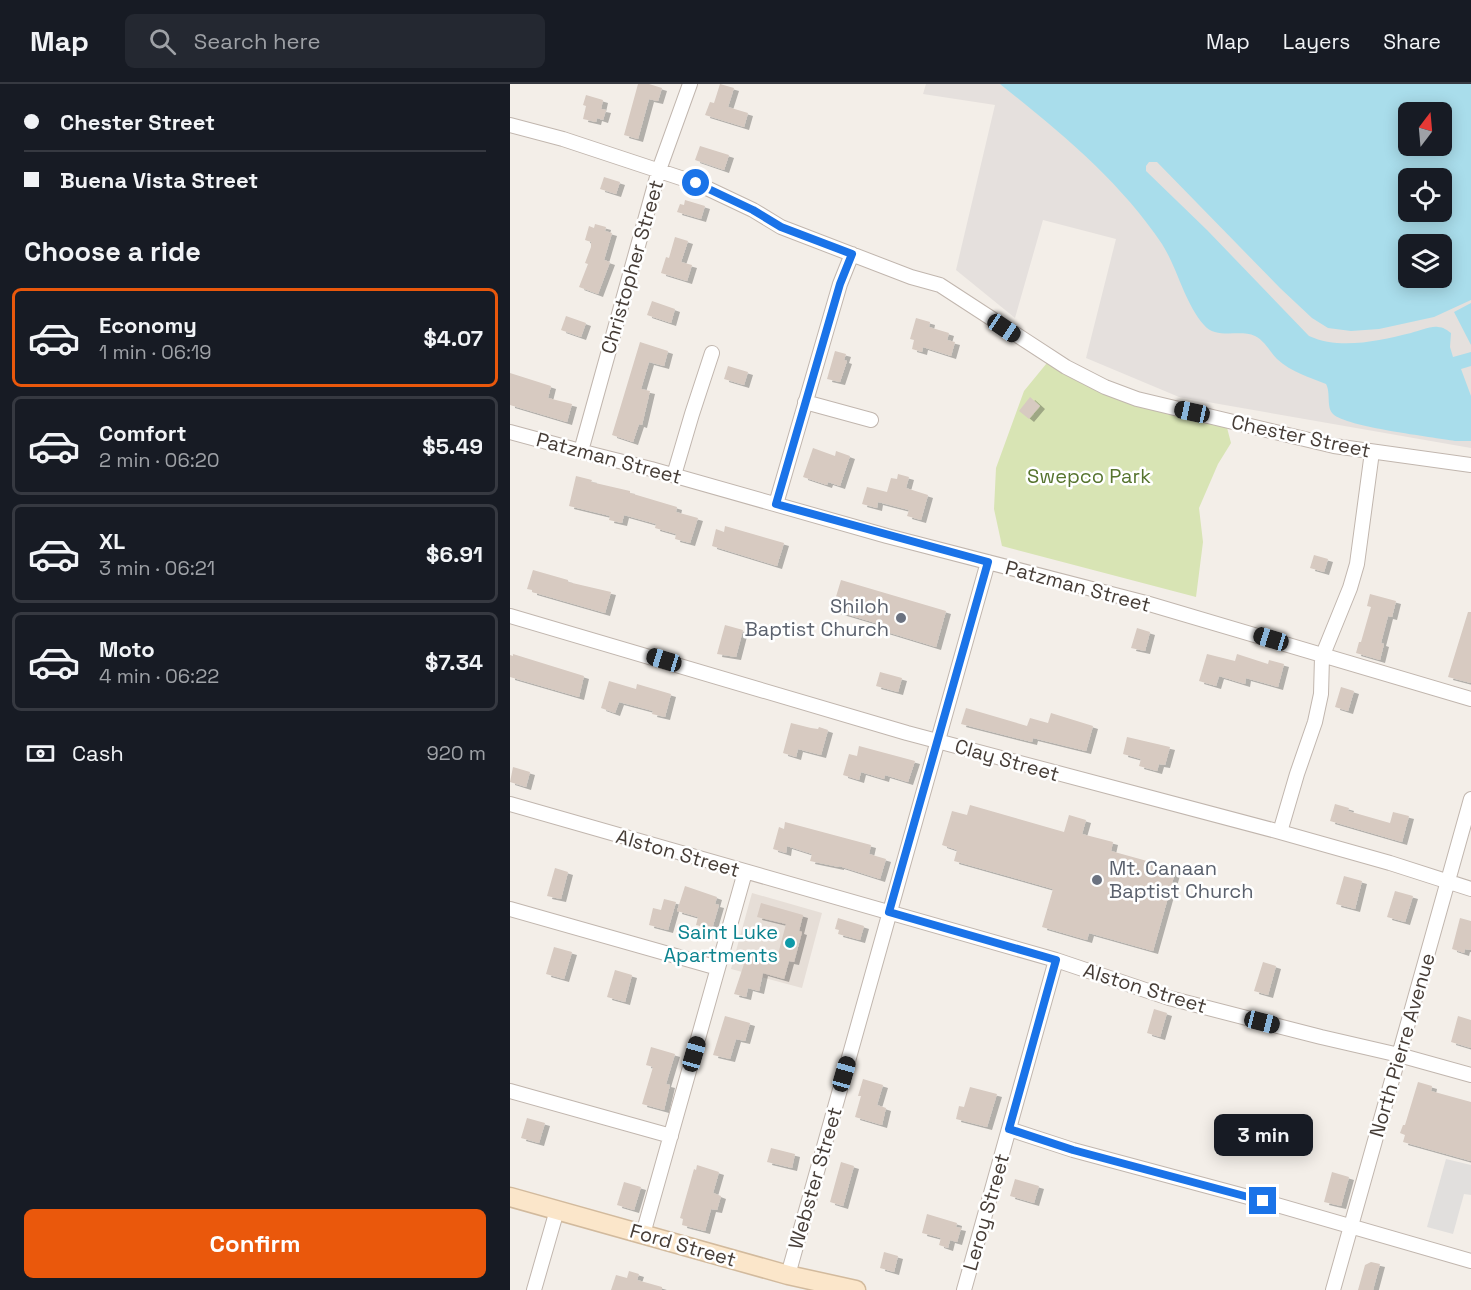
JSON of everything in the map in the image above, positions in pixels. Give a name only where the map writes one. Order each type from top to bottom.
[{"type":"main road","name":"Ford Street","points":[[510,1197],[831,1288],[856,1290]]},
{"type":"street","name":"Christopher Street","points":[[581,451],[659,170],[690,84]]},
{"type":"street","name":"Chester Street","points":[[510,125],[563,139],[710,189],[781,227],[911,277],[947,288],[1021,339],[1104,387],[1137,399],[1334,446],[1471,465]]},
{"type":"street","points":[[776,504],[840,284],[852,254]]},
{"type":"street","points":[[674,475],[712,354]]},
{"type":"street","points":[[805,402],[871,420]]},
{"type":"street","name":"Patzman Street","points":[[510,432],[1219,624],[1322,657],[1471,699]]},
{"type":"street","points":[[1280,832],[1315,722],[1321,694],[1322,657],[1350,588],[1357,564],[1372,452]]},
{"type":"street","name":"Webster Street","points":[[788,1275],[988,562]]},
{"type":"street","name":"Clay Street","points":[[510,616],[905,733],[1280,832],[1390,863],[1471,890]]},
{"type":"street","name":"North Pierre Avenue","points":[[1333,1290],[1471,799]]},
{"type":"street","name":"Alston Street","points":[[510,804],[1056,960],[1168,998],[1321,1037],[1399,1054],[1471,1075]]},
{"type":"street","points":[[643,1234],[745,872]]},
{"type":"street","points":[[510,909],[718,968]]},
{"type":"street","name":"Leroy Street","points":[[964,1290],[1056,960]]},
{"type":"street","points":[[510,1091],[671,1136]]},
{"type":"street","points":[[1009,1129],[1073,1150],[1263,1201],[1471,1261]]},
{"type":"street","points":[[534,1290],[557,1210]]},
{"type":"shaded area","points":[[926,84],[1471,84],[1471,448],[1179,397],[1086,358],[1116,239],[1043,220],[1015,318],[956,270],[995,105],[923,94]]},
{"type":"shaded area","points":[[752,893],[822,913],[802,988],[731,969]]},
{"type":"shaded area","points":[[1446,1159],[1471,1165],[1471,1195],[1464,1194],[1453,1234],[1427,1227]]},
{"type":"green space","name":"Swepco Park","points":[[1051,358],[1104,387],[1225,420],[1231,443],[1218,464],[1199,508],[1203,542],[1196,597],[1002,546],[994,509],[996,468],[1024,391]]},
{"type":"water","points":[[1000,84],[1471,84],[1471,300],[1434,317],[1379,329],[1351,331],[1328,328],[1312,318],[1280,288],[1157,162],[1149,162],[1146,171],[1207,230],[1309,336],[1333,343],[1359,343],[1435,327],[1443,328],[1451,333],[1450,347],[1453,357],[1471,352],[1471,366],[1461,369],[1471,396],[1471,441],[1455,441],[1391,431],[1341,419],[1331,411],[1326,384],[1282,364],[1259,338],[1249,334],[1221,333],[1209,329],[1191,306],[1168,254],[1145,221],[1108,178],[1066,139]]},
{"type":"water","points":[[1471,303],[1471,345],[1454,312]]},
{"type":"building","points":[[638,84],[649,84],[662,88],[658,101],[649,99],[638,139],[624,135]]},
{"type":"building","points":[[720,84],[734,88],[728,107],[748,113],[744,127],[705,115],[710,102],[714,103]]},
{"type":"building","points":[[586,95],[603,100],[601,109],[606,110],[603,120],[597,118],[596,122],[583,119]]},
{"type":"building","points":[[700,146],[729,155],[724,170],[695,160]]},
{"type":"building","points":[[604,177],[620,182],[616,194],[600,189]]},
{"type":"building","points":[[685,200],[705,206],[701,219],[677,212],[680,204],[684,205]]},
{"type":"building","points":[[595,224],[606,227],[605,231],[612,233],[604,260],[610,262],[598,294],[579,287],[588,264],[585,263],[591,247],[591,242],[585,240],[589,226],[594,228]]},
{"type":"building","points":[[675,237],[688,241],[681,262],[692,265],[687,281],[661,273],[666,257],[669,258]]},
{"type":"building","points":[[652,301],[675,309],[671,323],[647,315]]},
{"type":"building","points":[[566,316],[586,323],[581,337],[561,330]]},
{"type":"building","points":[[916,318],[930,322],[929,327],[949,333],[947,340],[955,342],[951,356],[923,347],[922,352],[912,349],[914,340],[910,339]]},
{"type":"building","points":[[640,342],[668,351],[664,366],[649,362],[641,389],[650,391],[642,425],[639,424],[633,442],[612,435]]},
{"type":"building","points":[[835,351],[846,354],[844,360],[847,361],[840,382],[827,379]]},
{"type":"building","points":[[728,366],[748,372],[744,385],[724,379]]},
{"type":"building","points":[[510,373],[551,386],[548,398],[572,404],[567,422],[510,405]]},
{"type":"building","points":[[1030,397],[1040,406],[1029,419],[1019,411]]},
{"type":"building","points":[[813,448],[835,456],[836,451],[850,456],[840,486],[828,482],[827,485],[803,477]]},
{"type":"building","points":[[898,474],[909,477],[906,488],[928,495],[921,520],[907,516],[909,510],[878,502],[877,508],[862,504],[867,487],[887,492],[891,478],[897,479]]},
{"type":"building","points":[[576,476],[677,507],[676,512],[698,518],[690,543],[675,539],[676,534],[655,528],[656,524],[624,515],[622,523],[609,520],[610,516],[569,506]]},
{"type":"building","points":[[725,526],[784,543],[777,566],[712,546],[716,529],[724,532]]},
{"type":"building","points":[[1314,555],[1328,559],[1324,572],[1310,568]]},
{"type":"building","points":[[533,570],[568,580],[568,582],[611,592],[605,613],[532,592],[527,589]]},
{"type":"building","name":"Shiloh Baptist Church","points":[[841,580],[946,611],[936,647],[877,629],[879,624],[832,610]]},
{"type":"building","points":[[1370,594],[1396,601],[1392,617],[1388,616],[1381,643],[1384,644],[1380,660],[1356,653],[1371,607],[1367,606]]},
{"type":"building","points":[[1468,612],[1471,612],[1471,683],[1448,677]]},
{"type":"building","points":[[725,625],[743,630],[736,657],[717,654]]},
{"type":"building","points":[[1137,628],[1150,632],[1145,651],[1131,648]]},
{"type":"building","points":[[513,654],[584,676],[579,697],[510,677],[510,655],[513,656]]},
{"type":"building","points":[[1207,654],[1235,661],[1237,654],[1268,664],[1269,660],[1284,664],[1278,687],[1246,678],[1245,684],[1219,676],[1216,686],[1199,681]]},
{"type":"building","points":[[880,672],[902,678],[898,692],[876,686]]},
{"type":"building","points":[[609,681],[636,689],[637,684],[671,694],[665,717],[652,714],[653,711],[619,702],[615,713],[601,708]]},
{"type":"building","points":[[1341,687],[1354,691],[1348,711],[1335,707]]},
{"type":"building","points":[[966,708],[1027,726],[1030,718],[1048,723],[1051,713],[1093,726],[1086,751],[1033,738],[1032,742],[961,724]]},
{"type":"building","points":[[791,723],[828,730],[821,755],[798,749],[796,757],[783,753]]},
{"type":"building","points":[[1127,737],[1170,747],[1165,765],[1159,764],[1157,771],[1139,766],[1141,759],[1123,754]]},
{"type":"building","points":[[859,746],[915,761],[908,782],[885,775],[884,779],[861,772],[859,780],[843,775],[849,754],[857,756]]},
{"type":"building","points":[[513,767],[530,772],[526,787],[510,782]]},
{"type":"building","points":[[1335,804],[1349,808],[1348,811],[1390,823],[1393,812],[1409,816],[1402,842],[1330,821]]},
{"type":"building","name":"Mt. Canaan Baptist Church","points":[[970,805],[1064,832],[1069,815],[1086,820],[1082,834],[1113,842],[1111,851],[1176,869],[1153,951],[1089,933],[1087,940],[1042,927],[1053,889],[954,861],[957,850],[942,845],[952,811],[967,815]]},
{"type":"building","points":[[785,822],[871,845],[869,854],[886,859],[880,879],[839,866],[810,861],[812,854],[787,846],[786,853],[773,849],[779,827],[784,829]]},
{"type":"building","points":[[555,868],[568,872],[561,899],[547,896]]},
{"type":"building","points":[[1344,876],[1362,881],[1355,909],[1336,904]]},
{"type":"building","points":[[685,886],[717,897],[715,904],[719,905],[712,929],[696,925],[698,917],[677,911]]},
{"type":"building","points":[[1395,891],[1413,896],[1405,922],[1387,917]]},
{"type":"building","points":[[664,899],[676,902],[668,930],[649,925],[653,908],[661,910]]},
{"type":"building","name":"Saint Luke Apartments","points":[[761,903],[803,915],[799,931],[802,932],[794,962],[789,961],[784,979],[763,973],[759,991],[748,988],[746,997],[734,994],[747,955],[776,962],[786,924],[757,917]]},
{"type":"building","points":[[838,918],[864,926],[860,940],[838,934],[839,930],[835,929]]},
{"type":"building","points":[[1460,918],[1471,921],[1471,950],[1465,949],[1464,953],[1452,949]]},
{"type":"building","points":[[554,947],[572,952],[564,979],[546,974]]},
{"type":"building","points":[[1263,962],[1276,966],[1268,995],[1254,991]]},
{"type":"building","points":[[615,970],[632,975],[625,1002],[607,997]]},
{"type":"building","points":[[1154,1009],[1167,1013],[1160,1037],[1147,1033]]},
{"type":"building","points":[[725,1016],[750,1023],[745,1041],[736,1039],[730,1059],[713,1055]]},
{"type":"building","points":[[1458,1016],[1471,1020],[1471,1048],[1451,1042]]},
{"type":"building","points":[[651,1047],[675,1054],[666,1084],[670,1085],[664,1110],[642,1104],[653,1067],[646,1065]]},
{"type":"building","points":[[863,1079],[883,1085],[877,1105],[886,1108],[882,1125],[855,1117]]},
{"type":"building","points":[[1418,1082],[1432,1086],[1431,1091],[1471,1102],[1471,1161],[1403,1142],[1405,1135],[1400,1133],[1405,1125]]},
{"type":"building","points":[[970,1087],[997,1094],[987,1127],[956,1119],[959,1106],[964,1107]]},
{"type":"building","points":[[527,1118],[545,1123],[539,1143],[521,1138]]},
{"type":"building","points":[[771,1148],[795,1154],[792,1168],[767,1162]]},
{"type":"building","points":[[841,1162],[854,1166],[843,1206],[830,1202]]},
{"type":"building","points":[[697,1165],[719,1172],[713,1193],[721,1196],[717,1210],[711,1209],[705,1231],[682,1225],[683,1219],[680,1218]]},
{"type":"building","points":[[1332,1172],[1349,1177],[1341,1206],[1324,1202]]},
{"type":"building","points":[[1015,1179],[1039,1186],[1034,1203],[1010,1196]]},
{"type":"building","points":[[624,1182],[641,1187],[634,1210],[617,1205]]},
{"type":"building","points":[[927,1214],[957,1223],[956,1227],[961,1228],[957,1242],[950,1240],[948,1248],[939,1245],[941,1238],[922,1233]]},
{"type":"building","points":[[884,1252],[898,1256],[894,1272],[880,1268]]},
{"type":"building","points":[[1371,1262],[1380,1264],[1373,1290],[1358,1290],[1365,1265]]},
{"type":"building","points":[[629,1271],[639,1274],[637,1280],[662,1287],[662,1290],[611,1290],[616,1275],[627,1278]]},
{"type":"place","name":"Shiloh Baptist Church","points":[[901,618]]},
{"type":"place","name":"Mt. Canaan Baptist Church","points":[[1097,880]]},
{"type":"place","name":"Saint Luke Apartments","points":[[790,943]]},
{"type":"route","points":[[696,183],[753,210],[781,227],[852,254],[840,284],[776,504],[988,562],[889,912],[1056,960],[1009,1129],[1073,1150],[1263,1201]]}]
